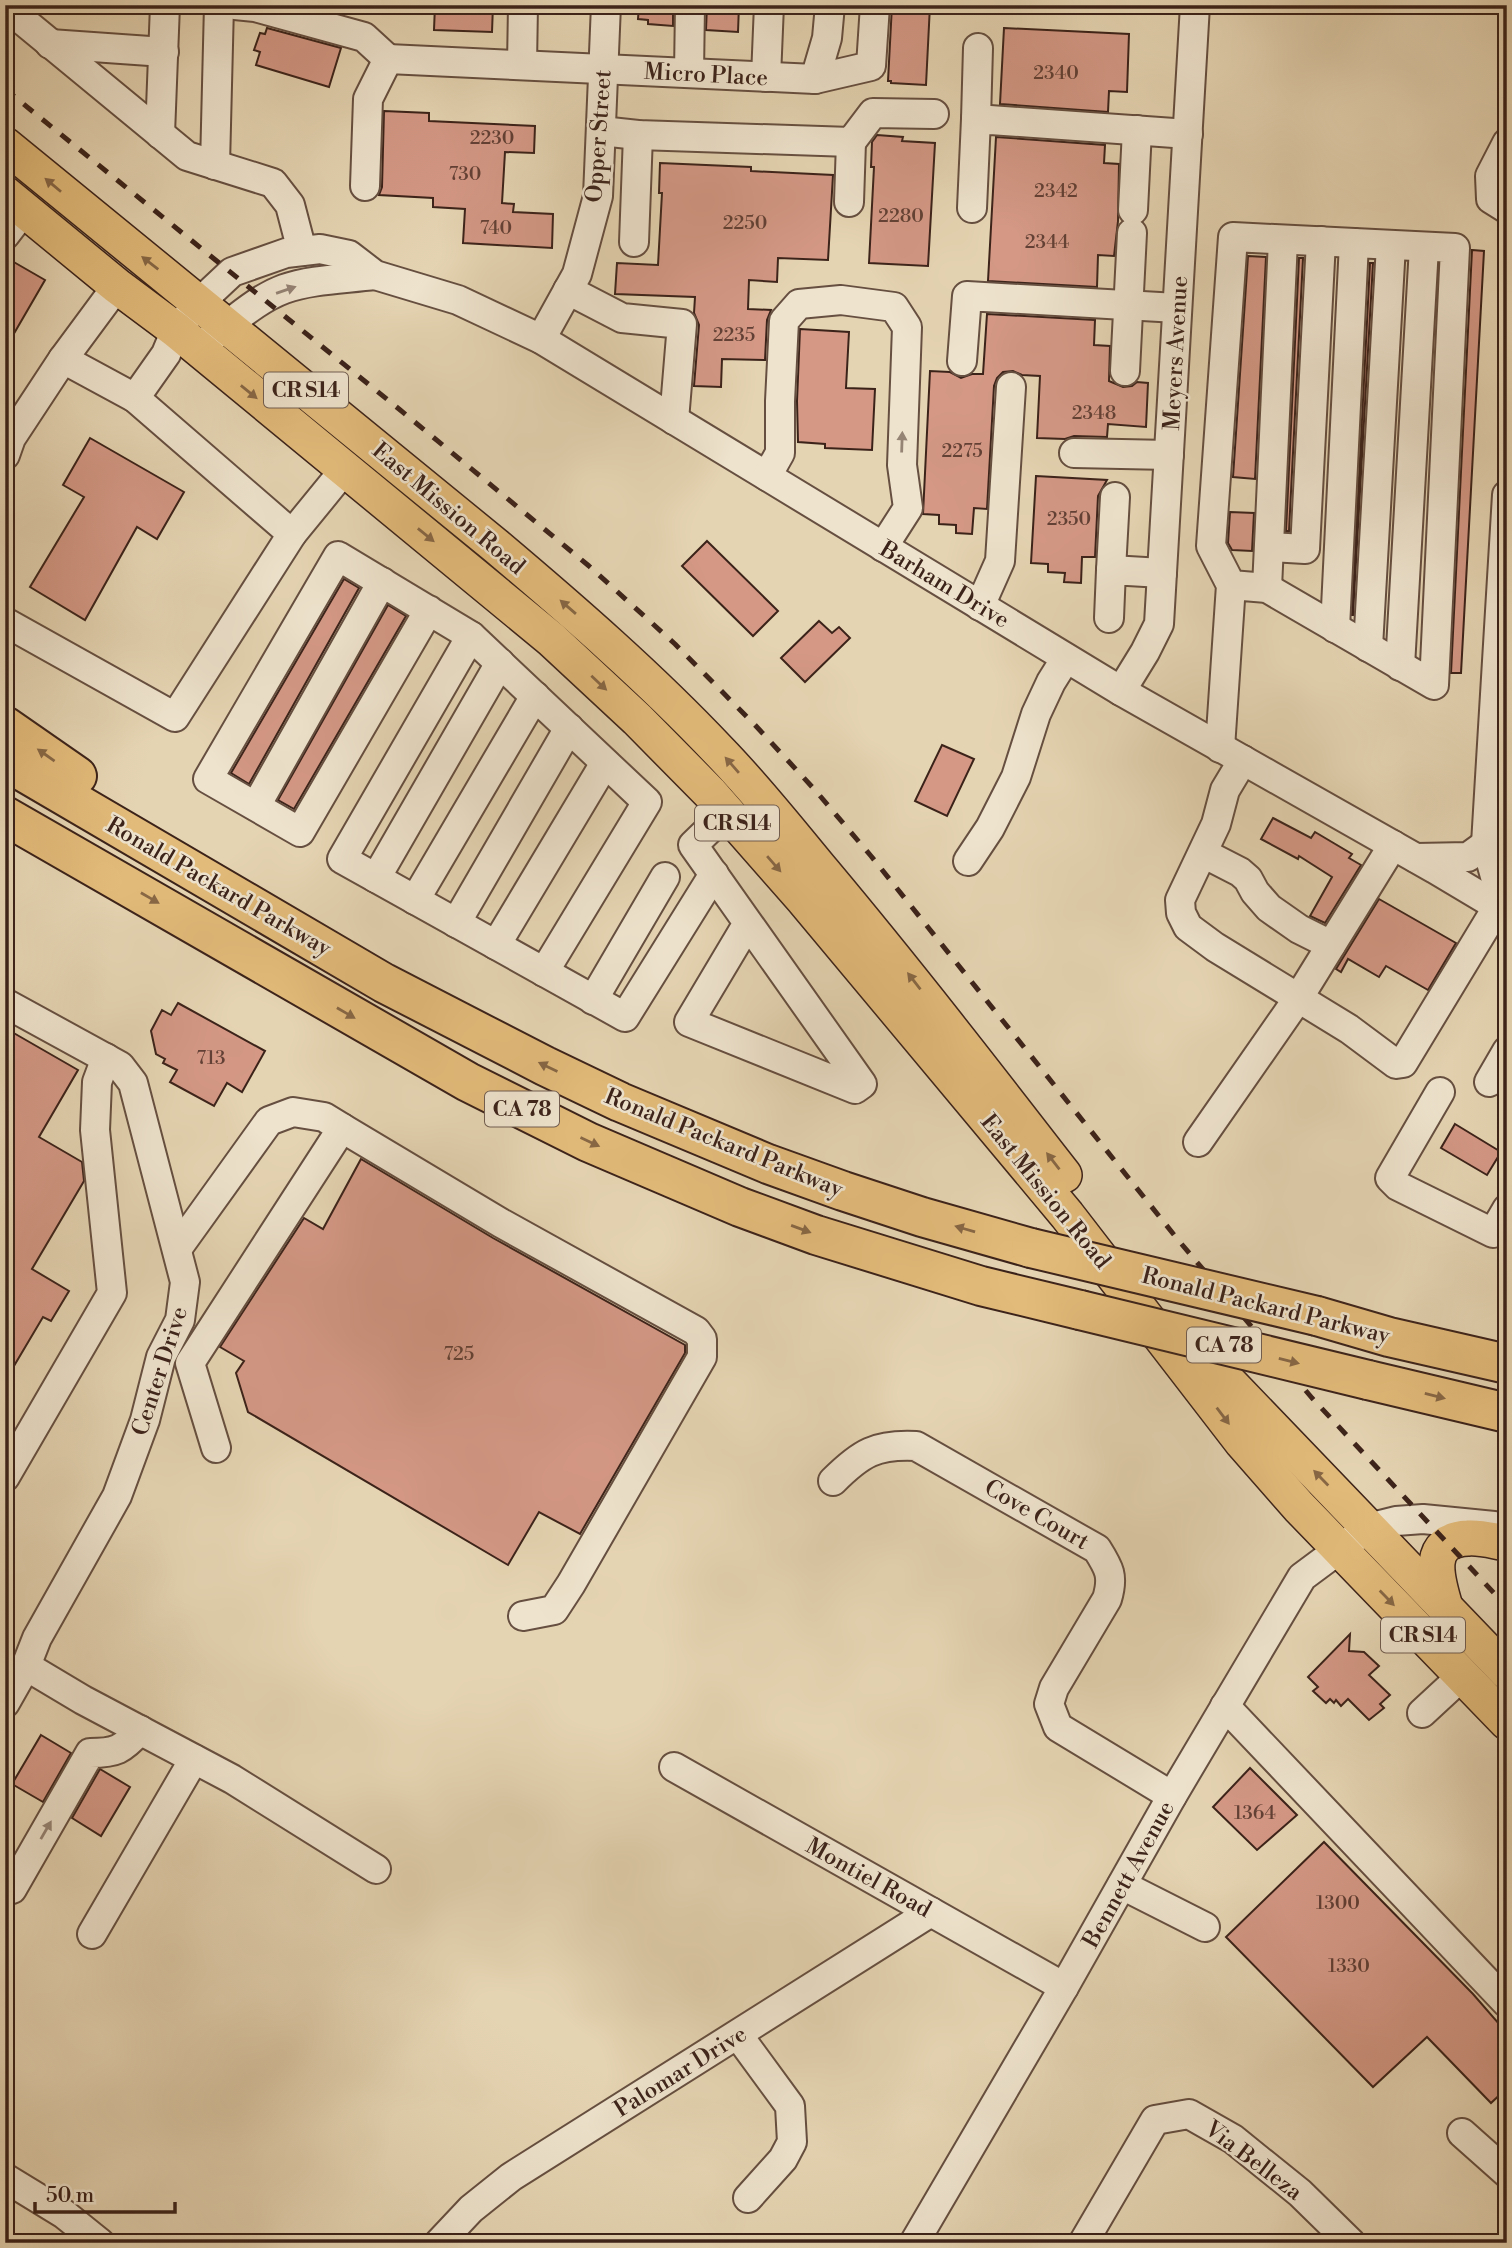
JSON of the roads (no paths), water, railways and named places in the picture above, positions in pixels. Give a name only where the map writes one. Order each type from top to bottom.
[{"type":"highway","points":[[5,726],[122,807],[217,885]]},
{"type":"highway","name":"Ronald Packard Parkway","points":[[5,761],[384,983],[620,1102],[768,1164],[922,1217],[1031,1248],[1507,1364]]},
{"type":"highway","name":"Ronald Packard Parkway","points":[[5,816],[468,1082],[588,1142],[740,1207],[905,1264],[981,1286],[1507,1413]]},
{"type":"highway","points":[[5,843],[110,875]]},
{"type":"highway","points":[[1390,1336],[1507,1352]]},
{"type":"main road","name":"East Mission Road","points":[[5,145],[200,302],[575,612],[720,751],[905,970],[1216,1369],[1507,1672]]},
{"type":"main road","name":"East Mission Road","points":[[12,213],[58,236],[180,344],[345,470],[551,639],[638,719],[727,812],[804,900],[1068,1214],[1242,1442],[1340,1549],[1507,1722]]},
{"type":"main road","points":[[727,812],[741,807],[776,816]]},
{"type":"main road","points":[[1445,1607],[1436,1577],[1436,1563],[1440,1552],[1453,1539],[1471,1538],[1507,1543]]},
{"type":"street","points":[[160,134],[166,5]]},
{"type":"street","points":[[215,165],[219,5]]},
{"type":"street","points":[[235,5],[255,7],[364,37],[388,59],[368,99],[365,186]]},
{"type":"street","points":[[522,65],[523,5]]},
{"type":"street","name":"Opper Street","points":[[541,339],[577,274],[598,195],[606,5]]},
{"type":"street","points":[[689,73],[690,5]]},
{"type":"street","points":[[766,77],[769,5]]},
{"type":"street","points":[[815,79],[827,38],[830,5]]},
{"type":"street","name":"Micro Place","points":[[388,59],[815,79],[871,66],[875,5]]},
{"type":"street","name":"Meyers Avenue","points":[[1121,691],[1159,624],[1195,5]]},
{"type":"street","points":[[5,6],[187,156],[273,183],[290,205],[302,251]]},
{"type":"street","points":[[50,44],[163,52]]},
{"type":"street","points":[[972,208],[978,48]]},
{"type":"street","points":[[849,202],[851,142],[873,113],[934,114]]},
{"type":"street","points":[[976,119],[1188,134]]},
{"type":"street","points":[[601,131],[638,135],[851,142]]},
{"type":"street","points":[[1125,371],[1138,131]]},
{"type":"street","points":[[634,242],[638,135]]},
{"type":"street","points":[[1504,154],[1490,176],[1492,199],[1507,209]]},
{"type":"street","points":[[1231,585],[1267,588],[1434,685],[1455,248],[1233,237],[1211,546],[1231,585],[1231,754],[1216,824],[1180,900],[1181,913],[1188,927],[1215,947],[1349,1029],[1396,1064],[1403,1063],[1504,901],[1486,844],[1507,495]]},
{"type":"street","points":[[1267,588],[1283,240]]},
{"type":"street","points":[[1269,547],[1305,549],[1321,242]]},
{"type":"street","points":[[1335,628],[1354,243]]},
{"type":"street","points":[[1368,647],[1391,245]]},
{"type":"street","points":[[1400,666],[1424,247]]},
{"type":"street","name":"Barham Drive","points":[[180,344],[200,302],[232,272],[286,253],[320,249],[349,255],[375,275],[458,300],[541,339],[1121,691],[1404,851],[1504,901]]},
{"type":"street","name":"Barham Drive","points":[[180,344],[228,325],[263,299],[284,289],[375,275]]},
{"type":"street","points":[[5,455],[11,438],[63,359],[117,286]]},
{"type":"street","points":[[568,289],[622,318],[682,324],[674,420]]},
{"type":"street","points":[[962,360],[967,296],[1177,308]]},
{"type":"street","points":[[767,476],[780,453],[784,321],[799,304],[841,300],[894,307],[907,327],[902,465],[908,508],[883,547]]},
{"type":"street","points":[[135,398],[180,344]]},
{"type":"street","points":[[63,359],[135,398],[292,534]]},
{"type":"street","points":[[980,606],[1000,561],[1011,387]]},
{"type":"street","points":[[1073,453],[1169,454]]},
{"type":"street","points":[[5,622],[175,718],[292,534],[345,470]]},
{"type":"street","points":[[1109,618],[1115,497]]},
{"type":"street","points":[[429,610],[300,832],[208,779],[338,556],[429,610],[471,636],[647,802],[544,972]]},
{"type":"street","points":[[1111,570],[1162,573]]},
{"type":"street","points":[[256,806],[382,582]]},
{"type":"street","points":[[471,636],[342,859],[625,1017],[714,874]]},
{"type":"street","points":[[968,861],[990,828],[1016,777],[1036,714],[1066,658]]},
{"type":"street","points":[[376,878],[500,663]]},
{"type":"street","points":[[415,900],[535,696]]},
{"type":"street","points":[[456,923],[569,729]]},
{"type":"street","points":[[496,945],[605,763]]},
{"type":"street","points":[[727,812],[693,845],[862,1084],[855,1089],[689,1022],[748,923]]},
{"type":"street","points":[[1198,1142],[1299,997],[1331,945],[1404,851],[1468,857],[1486,844]]},
{"type":"street","points":[[1203,853],[1240,872],[1269,908],[1299,929],[1331,945]]},
{"type":"street","points":[[593,1000],[665,877]]},
{"type":"street","name":"Center Drive","points":[[5,1003],[121,1066],[133,1083],[185,1282],[180,1320],[161,1357],[140,1433],[117,1496],[37,1638],[26,1666],[5,1703]]},
{"type":"street","points":[[1489,1082],[1507,1051]]},
{"type":"street","points":[[5,1477],[112,1293],[95,1130],[97,1082],[106,1058]]},
{"type":"street","points":[[1440,1092],[1390,1178],[1398,1186],[1493,1233],[1507,1209]]},
{"type":"street","points":[[177,1249],[269,1121],[293,1112],[324,1117],[501,1223],[696,1331],[702,1339],[702,1357],[570,1584],[554,1609],[523,1616]]},
{"type":"street","points":[[216,1447],[191,1363],[342,1128]]},
{"type":"street","name":"Cove Court","points":[[833,1481],[852,1463],[874,1450],[892,1445],[916,1446],[1097,1549],[1108,1567],[1111,1584],[1109,1591],[1054,1688],[1049,1704],[1058,1727],[1172,1796]]},
{"type":"street","points":[[1368,1528],[1396,1521],[1423,1519],[1507,1528]]},
{"type":"street","name":"Bennett Avenue","points":[[914,2243],[1302,1577],[1368,1528]]},
{"type":"street","points":[[26,1666],[232,1779],[376,1868]]},
{"type":"street","points":[[1422,1713],[1462,1676]]},
{"type":"street","points":[[1225,1706],[1507,2003]]},
{"type":"street","points":[[12,1889],[90,1753],[111,1753],[126,1746],[140,1730]]},
{"type":"street","points":[[92,1934],[194,1759]]},
{"type":"street","name":"Montiel Road","points":[[674,1767],[1064,1987]]},
{"type":"street","points":[[1122,1885],[1205,1927]]},
{"type":"street","name":"Palomar Drive","points":[[439,2243],[471,2209],[511,2177],[931,1912]]},
{"type":"street","points":[[738,2035],[790,2106],[791,2118],[792,2142],[783,2158],[748,2198]]},
{"type":"street","name":"Via Belleza","points":[[1083,2243],[1155,2120],[1189,2114],[1233,2139],[1300,2193],[1351,2243]]},
{"type":"street","points":[[1462,2133],[1507,2173]]},
{"type":"street","points":[[5,2178],[64,2214],[100,2243]]},
{"type":"railway","points":[[5,89],[589,566],[675,644],[755,725],[871,856],[1179,1241],[1312,1398],[1507,1607]]}]
